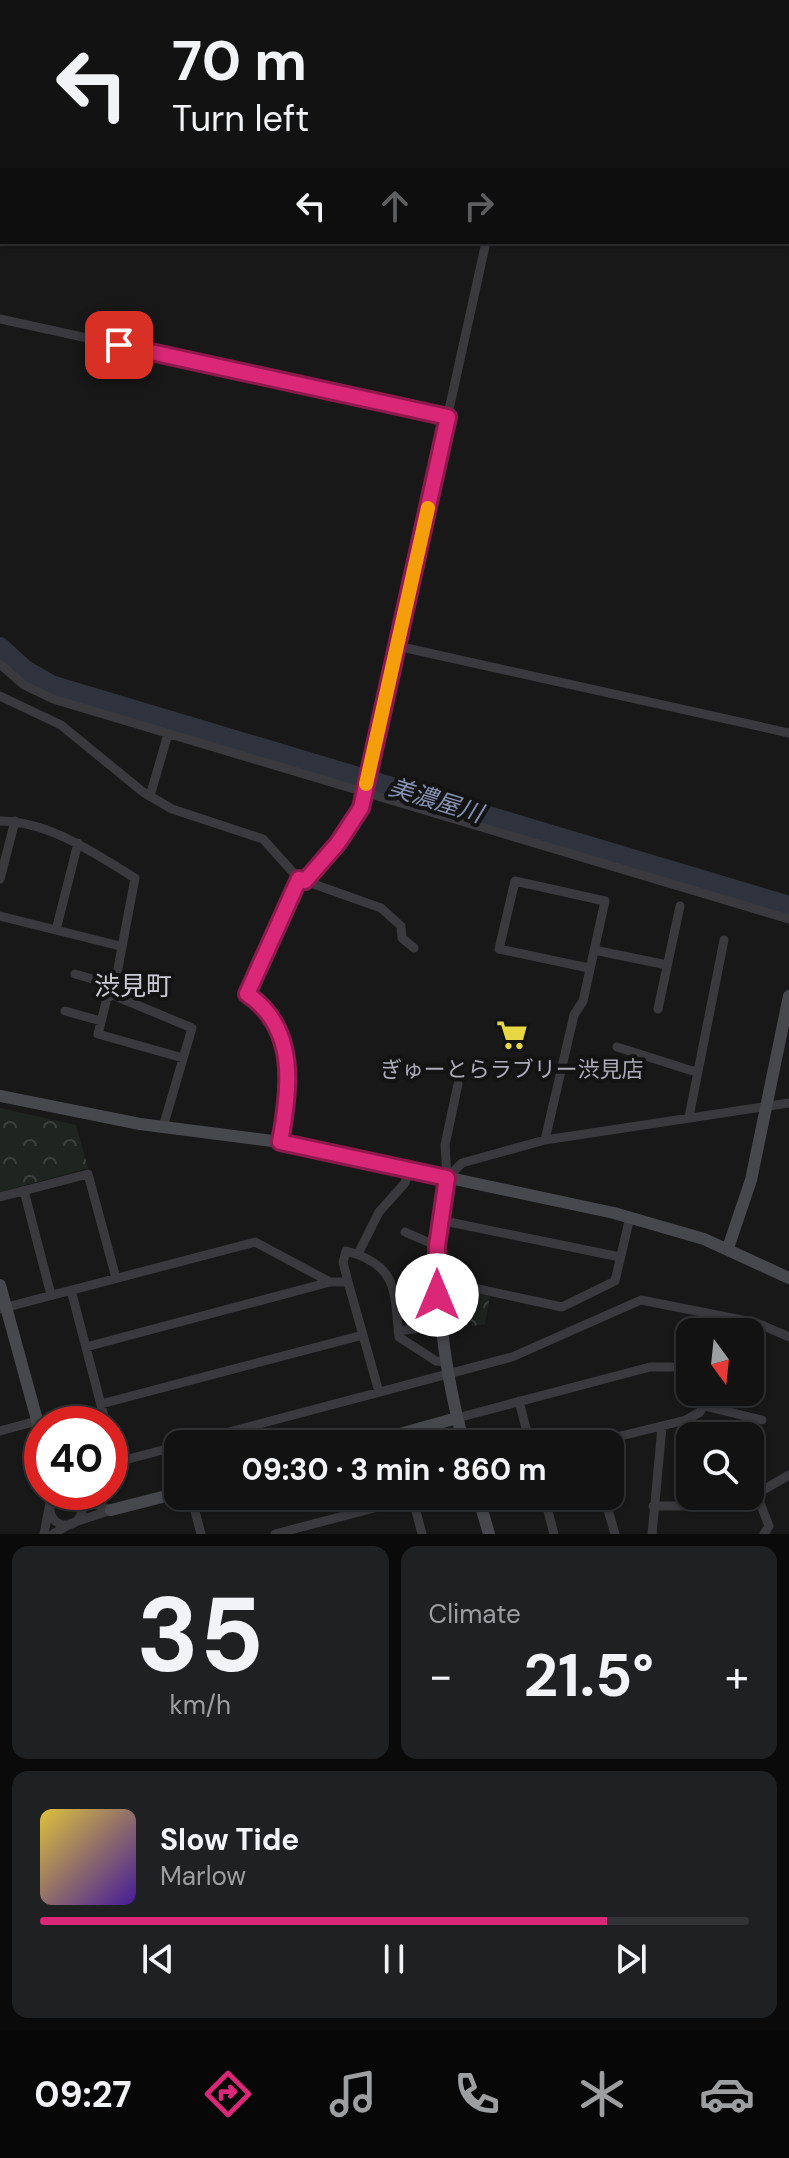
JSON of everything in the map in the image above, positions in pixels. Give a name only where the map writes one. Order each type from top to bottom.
[{"type":"street","points":[[280,1142],[287,1100],[286,1051],[265,1009],[247,994],[302,880],[338,843],[361,808],[486,244]]},
{"type":"street","points":[[0,319],[448,417]]},
{"type":"street","points":[[397,646],[789,733]]},
{"type":"street","points":[[1,666],[24,685],[53,699],[789,919]]},
{"type":"street","points":[[0,696],[61,725],[150,796],[182,813],[263,839],[302,880],[381,908],[401,926],[402,938],[414,948]]},
{"type":"street","points":[[150,796],[168,734]]},
{"type":"street","points":[[0,821],[15,821],[78,843],[135,878],[113,990],[107,998],[98,1034],[183,1058]]},
{"type":"street","points":[[0,879],[15,821]]},
{"type":"street","points":[[56,930],[78,843]]},
{"type":"street","points":[[545,1140],[574,1015],[583,1001],[605,901],[515,881],[499,949],[589,968]]},
{"type":"street","points":[[658,1009],[680,906]]},
{"type":"street","points":[[0,916],[120,946]]},
{"type":"street","points":[[689,1117],[724,940]]},
{"type":"street","points":[[594,950],[667,965]]},
{"type":"street","points":[[75,974],[192,1028],[163,1127]]},
{"type":"street","points":[[728,1248],[751,1180],[789,996]]},
{"type":"street","points":[[65,1011],[101,1021]]},
{"type":"street","points":[[617,1047],[696,1072]]},
{"type":"street","points":[[458,1084],[445,1145],[447,1178],[439,1220],[437,1280],[439,1325],[460,1430]]},
{"type":"street","points":[[0,1096],[163,1127],[280,1142],[630,1217],[728,1248],[789,1278]]},
{"type":"street","points":[[447,1178],[462,1163],[545,1140],[789,1103]]},
{"type":"street","points":[[358,1254],[379,1212],[405,1183],[409,1168]]},
{"type":"street","points":[[0,1197],[88,1174],[116,1278]]},
{"type":"street","points":[[24,1191],[51,1295]]},
{"type":"street","points":[[437,1280],[562,1307],[615,1281],[630,1217]]},
{"type":"street","points":[[439,1220],[620,1257]]},
{"type":"street","points":[[405,1232],[437,1246]]},
{"type":"street","points":[[3,1308],[255,1242],[330,1282]]},
{"type":"street","points":[[379,1392],[343,1262],[346,1251],[379,1266],[391,1280],[397,1299],[399,1337],[447,1368]]},
{"type":"street","points":[[86,1347],[330,1282],[348,1282]]},
{"type":"street","points":[[0,1285],[3,1308],[32,1406]]},
{"type":"street","points":[[71,1290],[101,1404],[363,1335]]},
{"type":"street","points":[[237,1430],[379,1392],[447,1368],[525,1352],[641,1300],[720,1318]]},
{"type":"street","points":[[398,1331],[439,1325]]},
{"type":"street","points":[[764,1326],[789,1337]]},
{"type":"street","points":[[425,1430],[457,1418],[650,1367],[676,1367]]},
{"type":"street","points":[[519,1401],[526,1430]]},
{"type":"street","points":[[624,1436],[686,1420],[704,1406],[762,1420]]},
{"type":"street","points":[[0,1431],[24,1425]]},
{"type":"street","points":[[652,1534],[662,1427]]},
{"type":"street","points":[[128,1459],[164,1450]]},
{"type":"street","points":[[764,1491],[789,1475]]},
{"type":"street","points":[[128,1506],[164,1497]]},
{"type":"street","points":[[653,1506],[676,1504]]},
{"type":"street","points":[[44,1534],[49,1510]]},
{"type":"street","points":[[51,1510],[55,1520],[72,1523]]},
{"type":"street","points":[[72,1523],[82,1513],[81,1510]]},
{"type":"street","points":[[53,1534],[72,1523],[111,1510]]},
{"type":"street","points":[[195,1510],[201,1534]]},
{"type":"street","points":[[275,1534],[364,1510]]},
{"type":"street","points":[[416,1510],[422,1534]]},
{"type":"street","points":[[482,1510],[489,1534]]},
{"type":"street","points":[[548,1510],[554,1534]]},
{"type":"street","points":[[608,1510],[615,1534]]},
{"type":"street","points":[[763,1510],[769,1526],[764,1534]]},
{"type":"green space","points":[[0,1108],[76,1125],[88,1168],[0,1192]]},
{"type":"green space","points":[[454,1289],[490,1296],[485,1324],[473,1326],[446,1292]]},
{"type":"waterway","name":"美濃屋川","points":[[0,647],[25,670],[51,685],[789,906]]},
{"type":"slow traffic","points":[[366,784],[428,508]]},
{"type":"place","name":"ぎゅーとらラブリー渋見店","points":[[512,1035]]},
{"type":"district","name":"渋見町","points":[[133,986]]},
{"type":"route","points":[[119,345],[448,417],[361,808],[338,843],[305,881],[299,879],[283,907],[247,994],[265,1009],[286,1051],[287,1100],[280,1142],[447,1178],[439,1220],[437,1295]]}]
